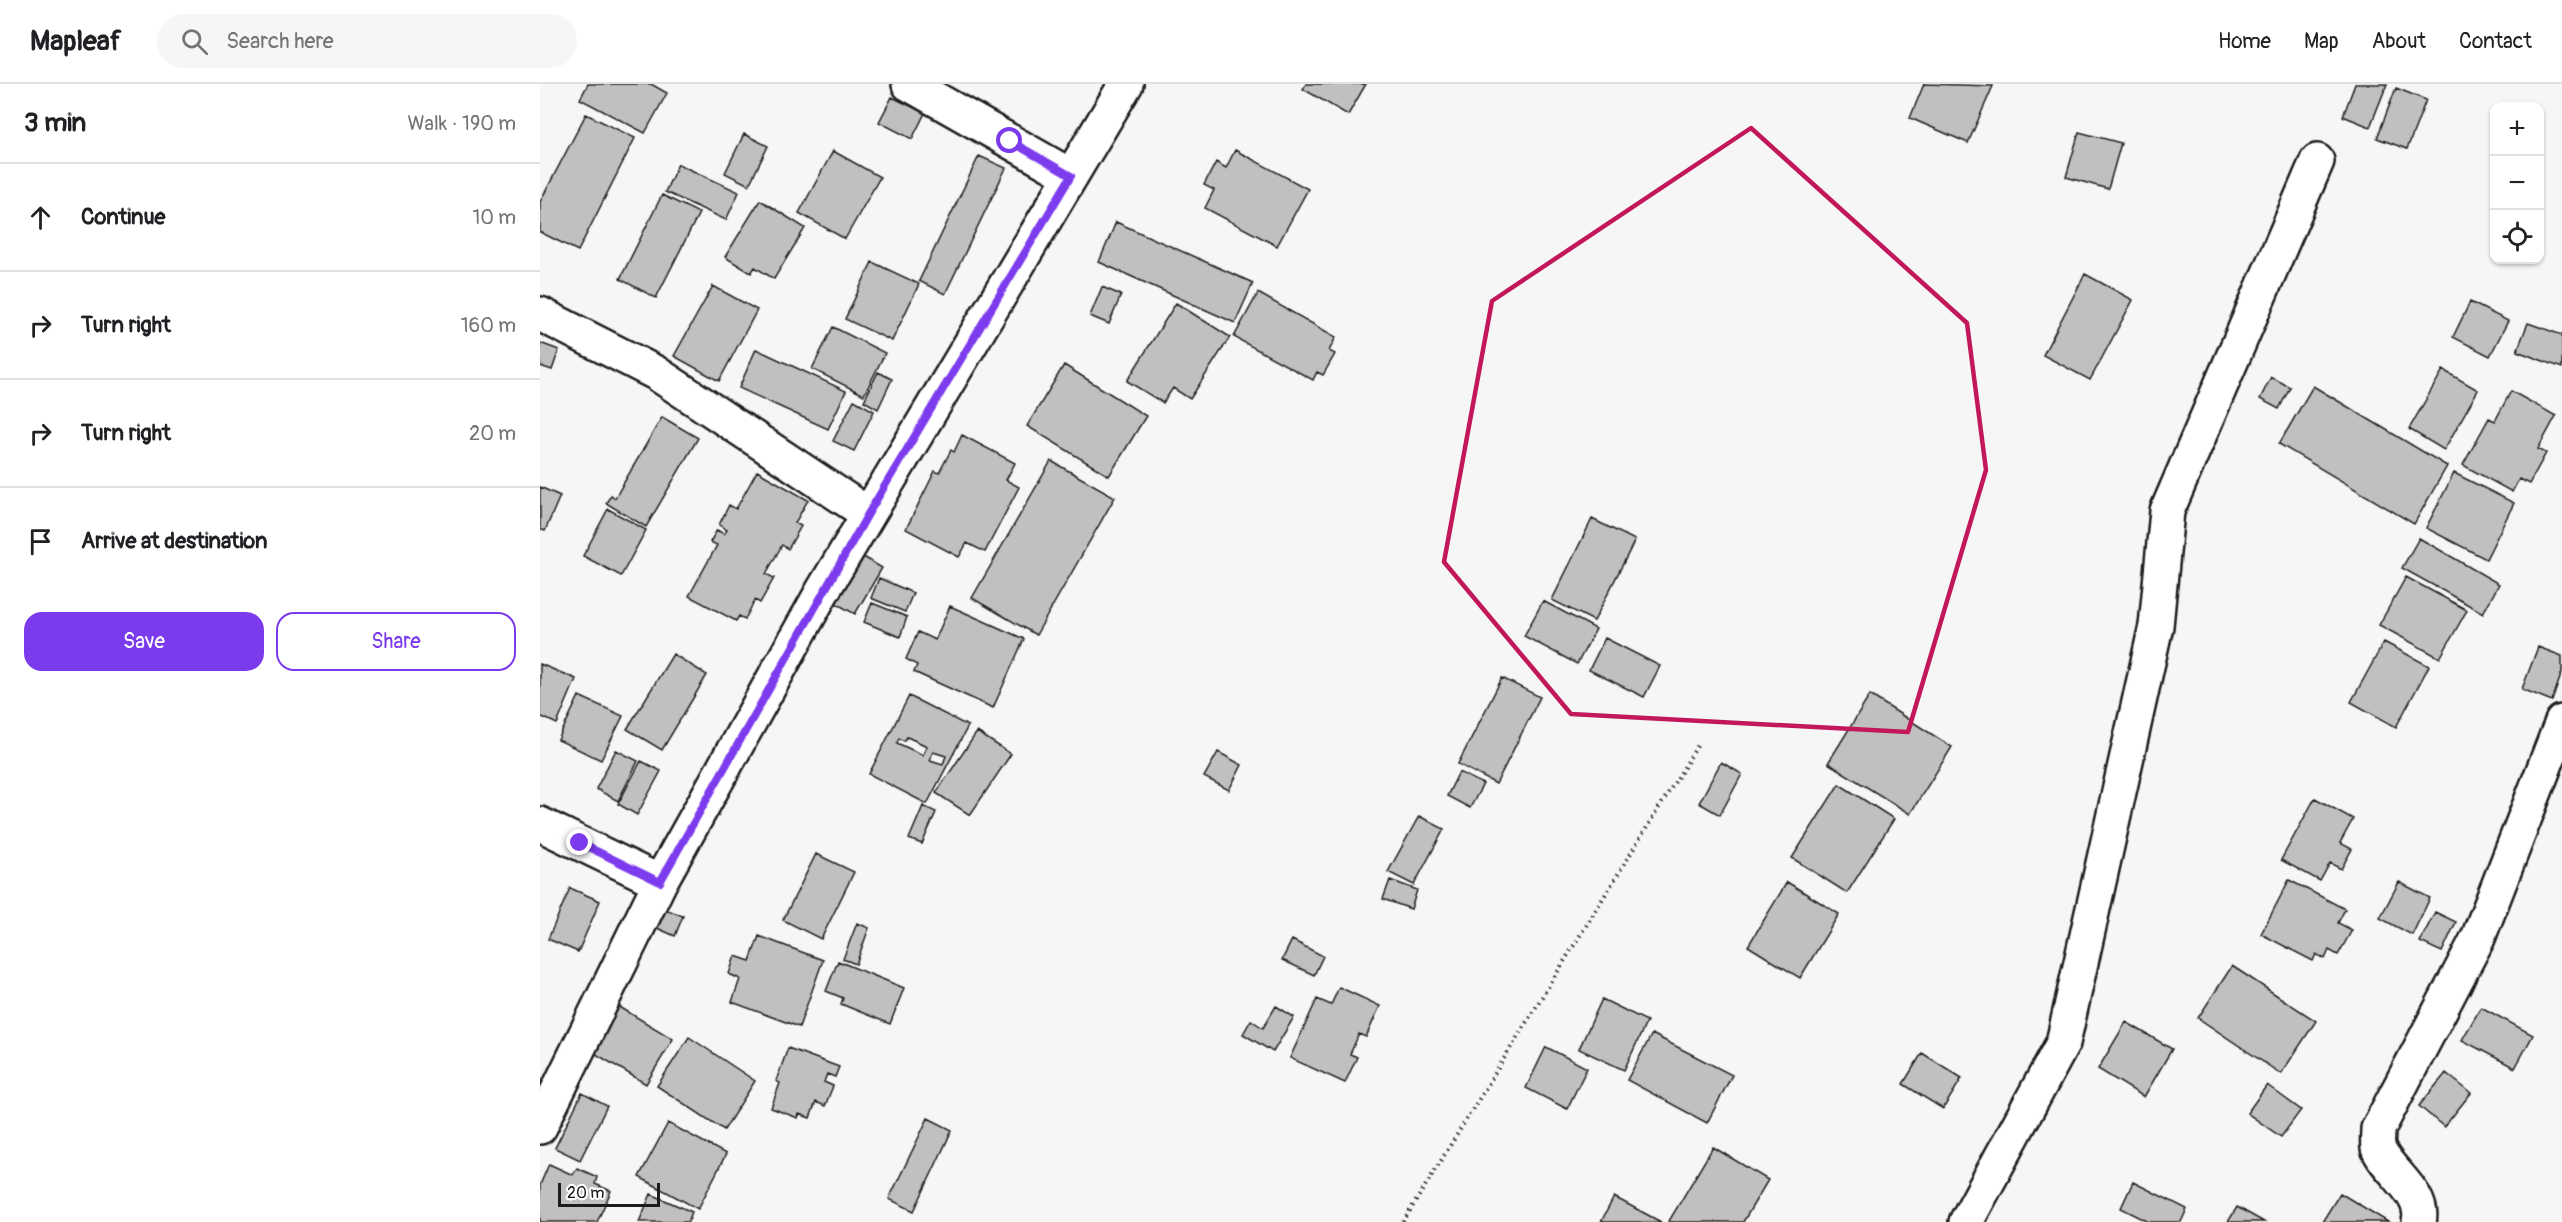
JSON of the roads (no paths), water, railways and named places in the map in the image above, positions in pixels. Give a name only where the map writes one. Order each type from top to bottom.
[{"type":"street","points":[[909,84],[1071,176]]},
{"type":"street","points":[[540,1126],[660,882],[868,514],[1126,84]]},
{"type":"street","points":[[1966,1222],[2063,1043],[2156,626],[2167,511],[2198,444],[2317,161]]},
{"type":"street","points":[[540,314],[656,373],[868,514]]},
{"type":"street","points":[[2419,1222],[2416,1200],[2378,1148],[2378,1129],[2478,938],[2562,722]]},
{"type":"street","points":[[540,824],[660,882]]}]
